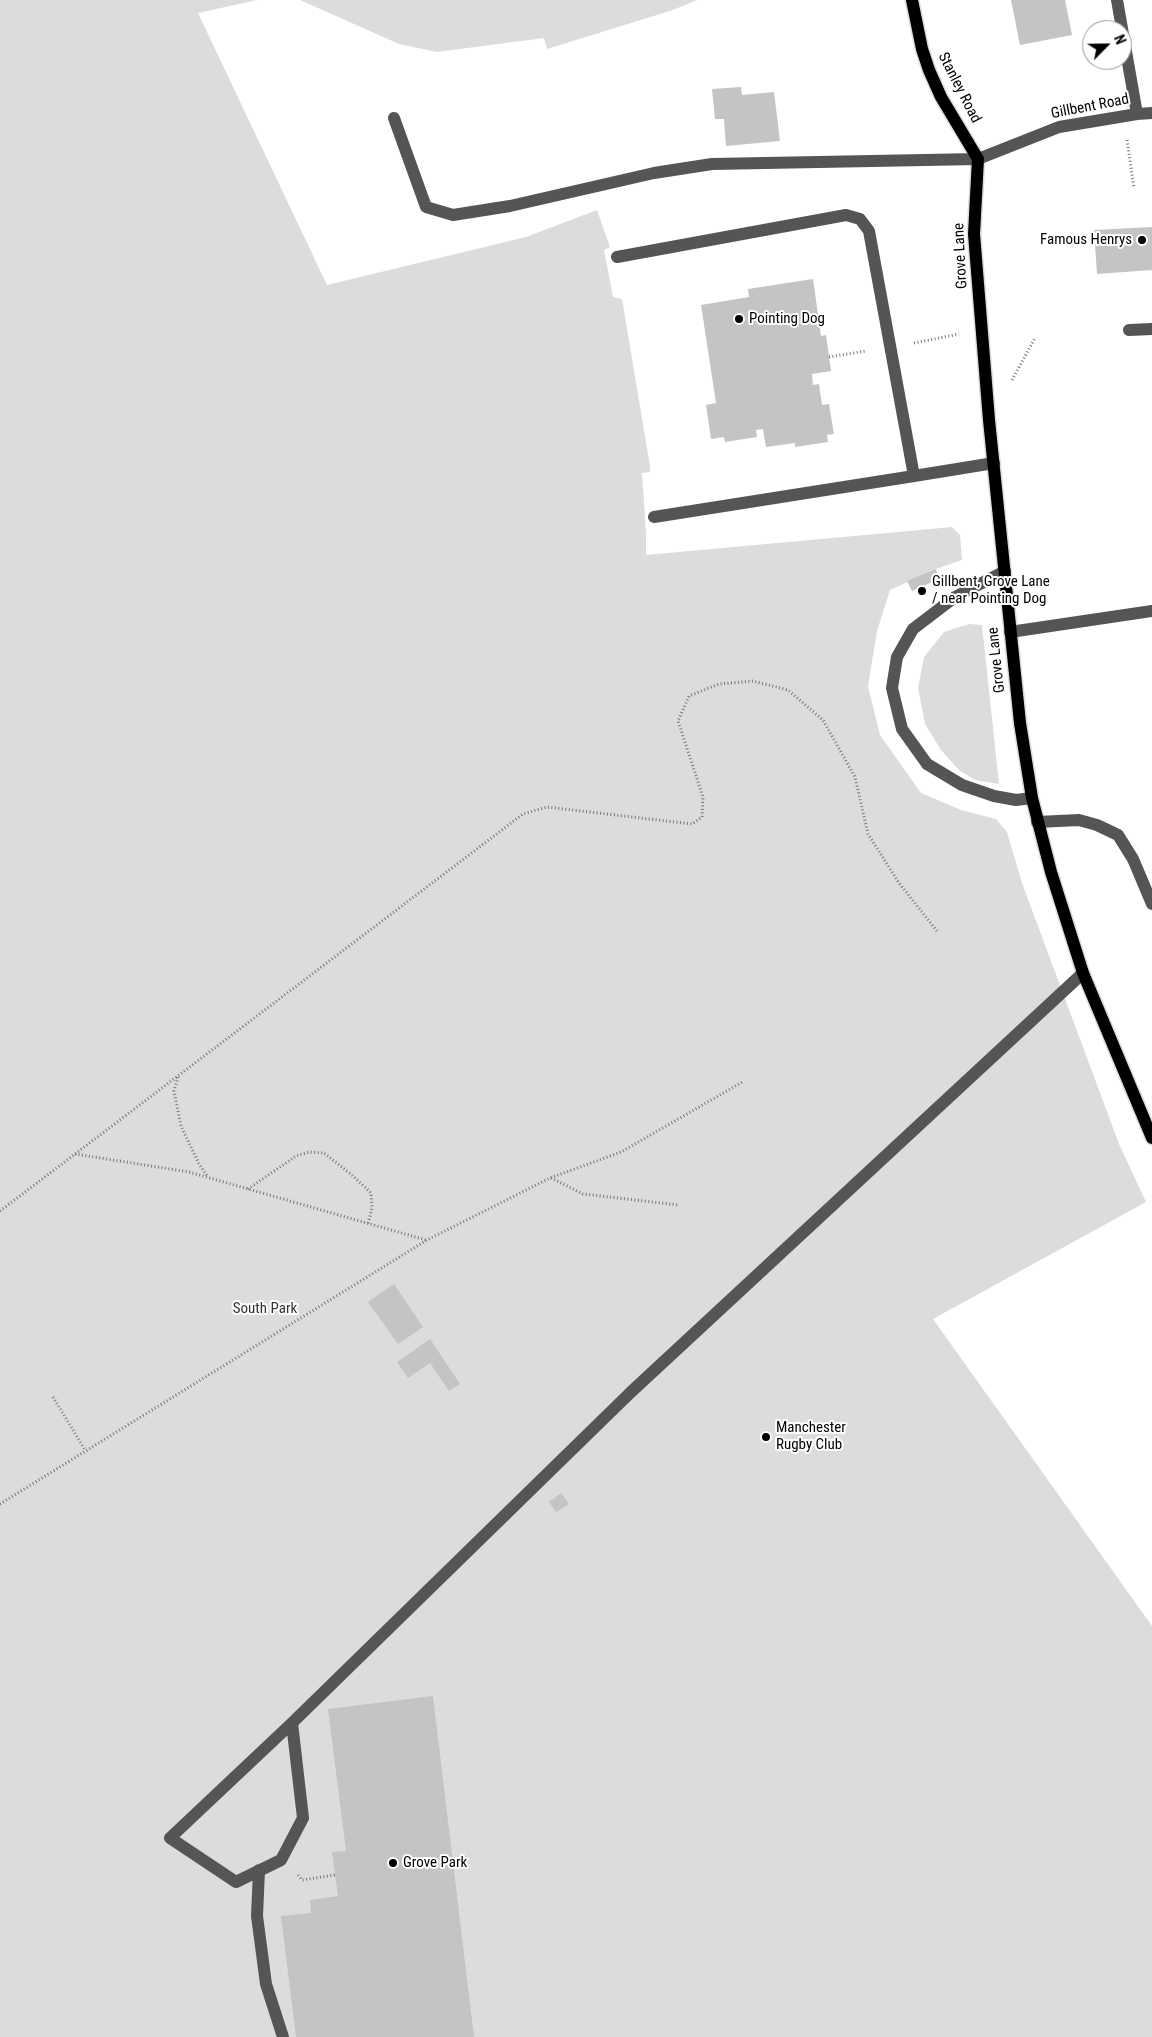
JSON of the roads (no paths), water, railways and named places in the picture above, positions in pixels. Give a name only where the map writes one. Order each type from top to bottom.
[{"type":"main road","name":"Stanley Road","points":[[912,0],[922,49],[929,70],[941,97],[978,158]]},
{"type":"main road","name":"Grove Lane","points":[[978,158],[974,234],[1010,632],[1020,723],[1032,798],[1037,822],[1083,973],[1152,1138]]},
{"type":"street","points":[[1117,0],[1137,114]]},
{"type":"street","name":"Gillbent Road","points":[[394,118],[426,207],[453,215],[510,206],[654,173],[712,164],[978,158],[1059,127],[1152,113]]},
{"type":"street","points":[[617,257],[846,215],[860,220],[870,231],[914,476]]},
{"type":"street","points":[[1129,330],[1152,329]]},
{"type":"street","points":[[654,516],[994,463]]},
{"type":"street","points":[[1005,571],[955,597],[913,629],[897,657],[892,688],[902,729],[927,764],[962,785],[994,796],[1016,800],[1032,798]]},
{"type":"street","points":[[1010,632],[1152,611]]},
{"type":"street","points":[[1037,822],[1079,820],[1097,825],[1118,835],[1133,860],[1152,904]]},
{"type":"street","points":[[292,1723],[303,1818],[281,1860],[236,1882],[170,1838],[292,1723],[631,1392],[1083,973]]},
{"type":"street","points":[[259,1870],[257,1916],[266,1984],[283,2037]]},
{"type":"place","name":"Famous Henrys","points":[[1142,240]]},
{"type":"place","name":"Pointing Dog","points":[[739,319]]},
{"type":"place","name":"Gillbent, Grove Lane / near Pointing Dog","points":[[922,591]]},
{"type":"place","name":"Manchester Rugby Club","points":[[766,1437]]},
{"type":"place","name":"Grove Park","points":[[393,1863]]},
{"type":"park label","name":"South Park","points":[[265,1309]]}]
